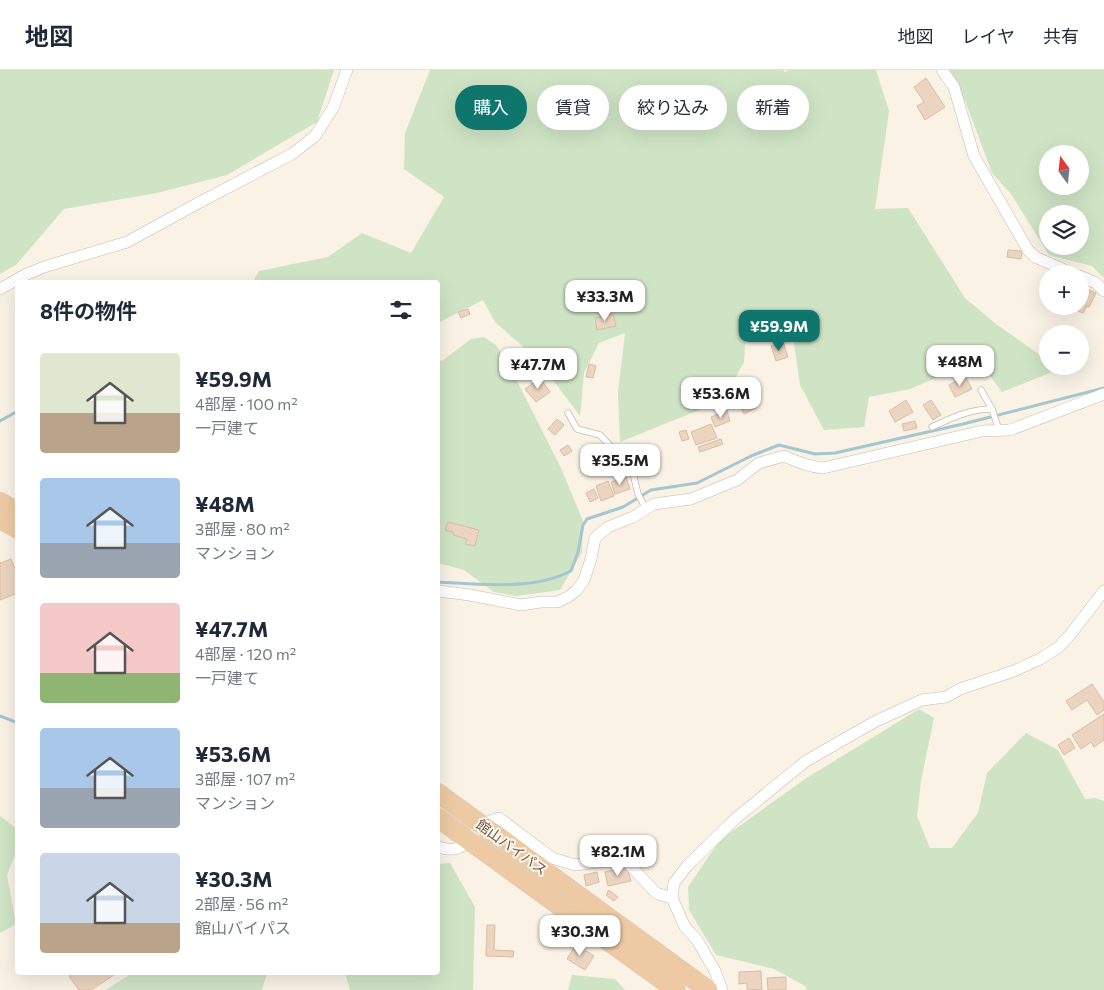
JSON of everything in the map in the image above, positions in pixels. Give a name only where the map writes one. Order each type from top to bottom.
[{"type":"highway","points":[[0,502],[15,510]]},
{"type":"highway","points":[[0,519],[15,527]]},
{"type":"highway","name":"館山バイパス","points":[[440,794],[708,990]]},
{"type":"highway","name":"館山バイパス","points":[[440,819],[676,990]]},
{"type":"street","points":[[0,288],[24,275],[127,242],[292,154],[315,136],[333,108],[347,70]]},
{"type":"street","points":[[942,70],[954,87],[974,156],[1028,250],[1035,257],[1053,265]]},
{"type":"street","points":[[1089,280],[1096,283],[1104,291]]},
{"type":"street","points":[[440,591],[521,605],[557,602],[577,590],[584,580],[595,538],[608,528],[633,517],[645,506],[691,499],[737,480],[759,463],[784,456],[813,467],[823,468],[928,445],[998,426],[1010,430],[1104,394]]},
{"type":"street","points":[[722,990],[715,971],[697,940],[685,927],[672,898],[674,884],[687,866],[735,819],[806,761],[876,721],[922,700],[946,697],[1040,659],[1059,647],[1104,591]]},
{"type":"street","points":[[440,847],[465,845],[481,825],[499,818],[552,858],[575,865],[608,861],[627,862],[656,893],[672,898]]},
{"type":"lane","points":[[981,390],[993,411],[998,426]]},
{"type":"lane","points":[[932,427],[949,418],[967,412],[993,411]]},
{"type":"lane","points":[[568,413],[577,430],[600,435],[632,468],[638,494],[645,506]]},
{"type":"green space","points":[[0,70],[334,70],[317,122],[227,175],[157,193],[64,209],[16,265],[0,274]]},
{"type":"green space","points":[[430,70],[783,70],[785,72],[789,70],[876,70],[889,111],[875,209],[908,208],[965,298],[996,324],[1039,354],[1039,375],[1045,375],[1002,392],[978,360],[910,389],[869,397],[864,427],[824,430],[800,385],[791,322],[783,313],[747,313],[744,362],[727,393],[719,402],[620,442],[618,392],[625,333],[599,343],[584,373],[580,416],[538,360],[495,322],[483,300],[440,322],[440,280],[254,280],[259,271],[328,257],[362,233],[411,253],[444,197],[404,169],[405,133]]},
{"type":"green space","points":[[949,70],[1104,70],[1104,278],[1092,266],[1049,255],[1089,255],[1089,205],[1039,205],[1039,239],[1011,194],[992,173],[966,103]]},
{"type":"green space","points":[[484,337],[496,345],[516,379],[561,468],[583,521],[582,552],[560,590],[516,596],[494,592],[464,570],[440,564],[440,360],[442,361],[471,339]]},
{"type":"green space","points":[[919,709],[934,718],[921,781],[917,816],[930,848],[952,848],[978,813],[987,773],[1026,733],[1058,750],[1085,799],[1095,798],[1104,801],[1104,990],[807,990],[805,986],[774,969],[716,955],[689,910],[688,887],[720,840],[805,779]]},
{"type":"green space","points":[[0,816],[15,828],[15,855],[7,875],[15,925],[0,933]]},
{"type":"green space","points":[[450,863],[475,907],[473,990],[350,990],[346,975],[440,975],[440,864]]},
{"type":"green space","points":[[130,975],[266,975],[262,990],[105,990]]},
{"type":"green space","points":[[572,975],[615,979],[625,990],[568,990]]},
{"type":"building","points":[[926,78],[945,107],[925,120],[917,106],[924,102],[914,87]]},
{"type":"building","points":[[1008,250],[1022,251],[1021,259],[1007,257]]},
{"type":"building","points":[[1089,290],[1096,293],[1089,307]]},
{"type":"building","points":[[468,309],[470,314],[461,318],[458,312]]},
{"type":"building","points":[[613,314],[616,326],[597,330],[595,318]]},
{"type":"building","points":[[783,342],[788,357],[776,361],[771,346]]},
{"type":"building","points":[[589,364],[596,366],[593,378],[586,377]]},
{"type":"building","points":[[965,376],[972,389],[955,397],[949,385]]},
{"type":"building","points":[[540,378],[550,392],[536,402],[525,389]]},
{"type":"building","points":[[752,397],[757,407],[744,414],[739,404]]},
{"type":"building","points":[[906,400],[913,412],[895,422],[889,411]]},
{"type":"building","points":[[931,400],[941,415],[933,420],[923,405]]},
{"type":"building","points":[[727,411],[730,421],[715,427],[711,417]]},
{"type":"building","points":[[557,419],[564,425],[555,435],[548,429]]},
{"type":"building","points":[[915,421],[917,428],[904,431],[902,424]]},
{"type":"building","points":[[711,424],[717,438],[696,445],[691,432]]},
{"type":"building","points":[[686,430],[689,439],[682,441],[679,432]]},
{"type":"building","points":[[721,439],[723,444],[700,452],[698,447]]},
{"type":"building","points":[[568,445],[572,451],[564,456],[560,450]]},
{"type":"building","points":[[599,448],[603,454],[597,458],[593,451]]},
{"type":"building","points":[[626,477],[630,489],[615,494],[611,482]]},
{"type":"building","points":[[608,481],[614,496],[601,501],[596,486]]},
{"type":"building","points":[[594,489],[598,498],[590,502],[586,493]]},
{"type":"building","points":[[448,522],[479,530],[475,546],[465,544],[467,539],[453,535],[453,532],[445,530]]},
{"type":"building","points":[[11,559],[15,569],[15,594],[0,600],[0,562]]},
{"type":"building","points":[[1092,684],[1104,702],[1104,710],[1097,715],[1087,700],[1072,710],[1066,701]]},
{"type":"building","points":[[1104,714],[1104,740],[1094,747],[1091,742],[1081,749],[1072,735]]},
{"type":"building","points":[[1069,738],[1075,748],[1064,755],[1058,745]]},
{"type":"building","points":[[627,867],[631,881],[608,886],[605,872]]},
{"type":"building","points":[[597,872],[599,882],[586,886],[584,875]]},
{"type":"building","points":[[609,890],[618,897],[614,901],[606,895]]},
{"type":"building","points":[[487,925],[495,925],[494,950],[514,951],[513,957],[486,956]]},
{"type":"building","points":[[576,944],[594,956],[585,970],[567,959]]},
{"type":"building","points":[[761,971],[762,990],[747,989],[747,983],[739,984],[739,972]]},
{"type":"building","points":[[114,975],[91,990],[79,990],[69,976]]},
{"type":"building","points":[[786,977],[786,990],[768,990],[767,978]]},
{"type":"waterway","points":[[440,582],[488,585],[523,584],[556,577],[571,571],[578,552],[583,525],[587,519],[623,507],[651,490],[697,483],[751,456],[779,445],[815,454],[835,453],[963,424],[1104,388]]},
{"type":"waterway","points":[[0,421],[15,413]]},
{"type":"waterway","points":[[0,716],[15,722]]}]
